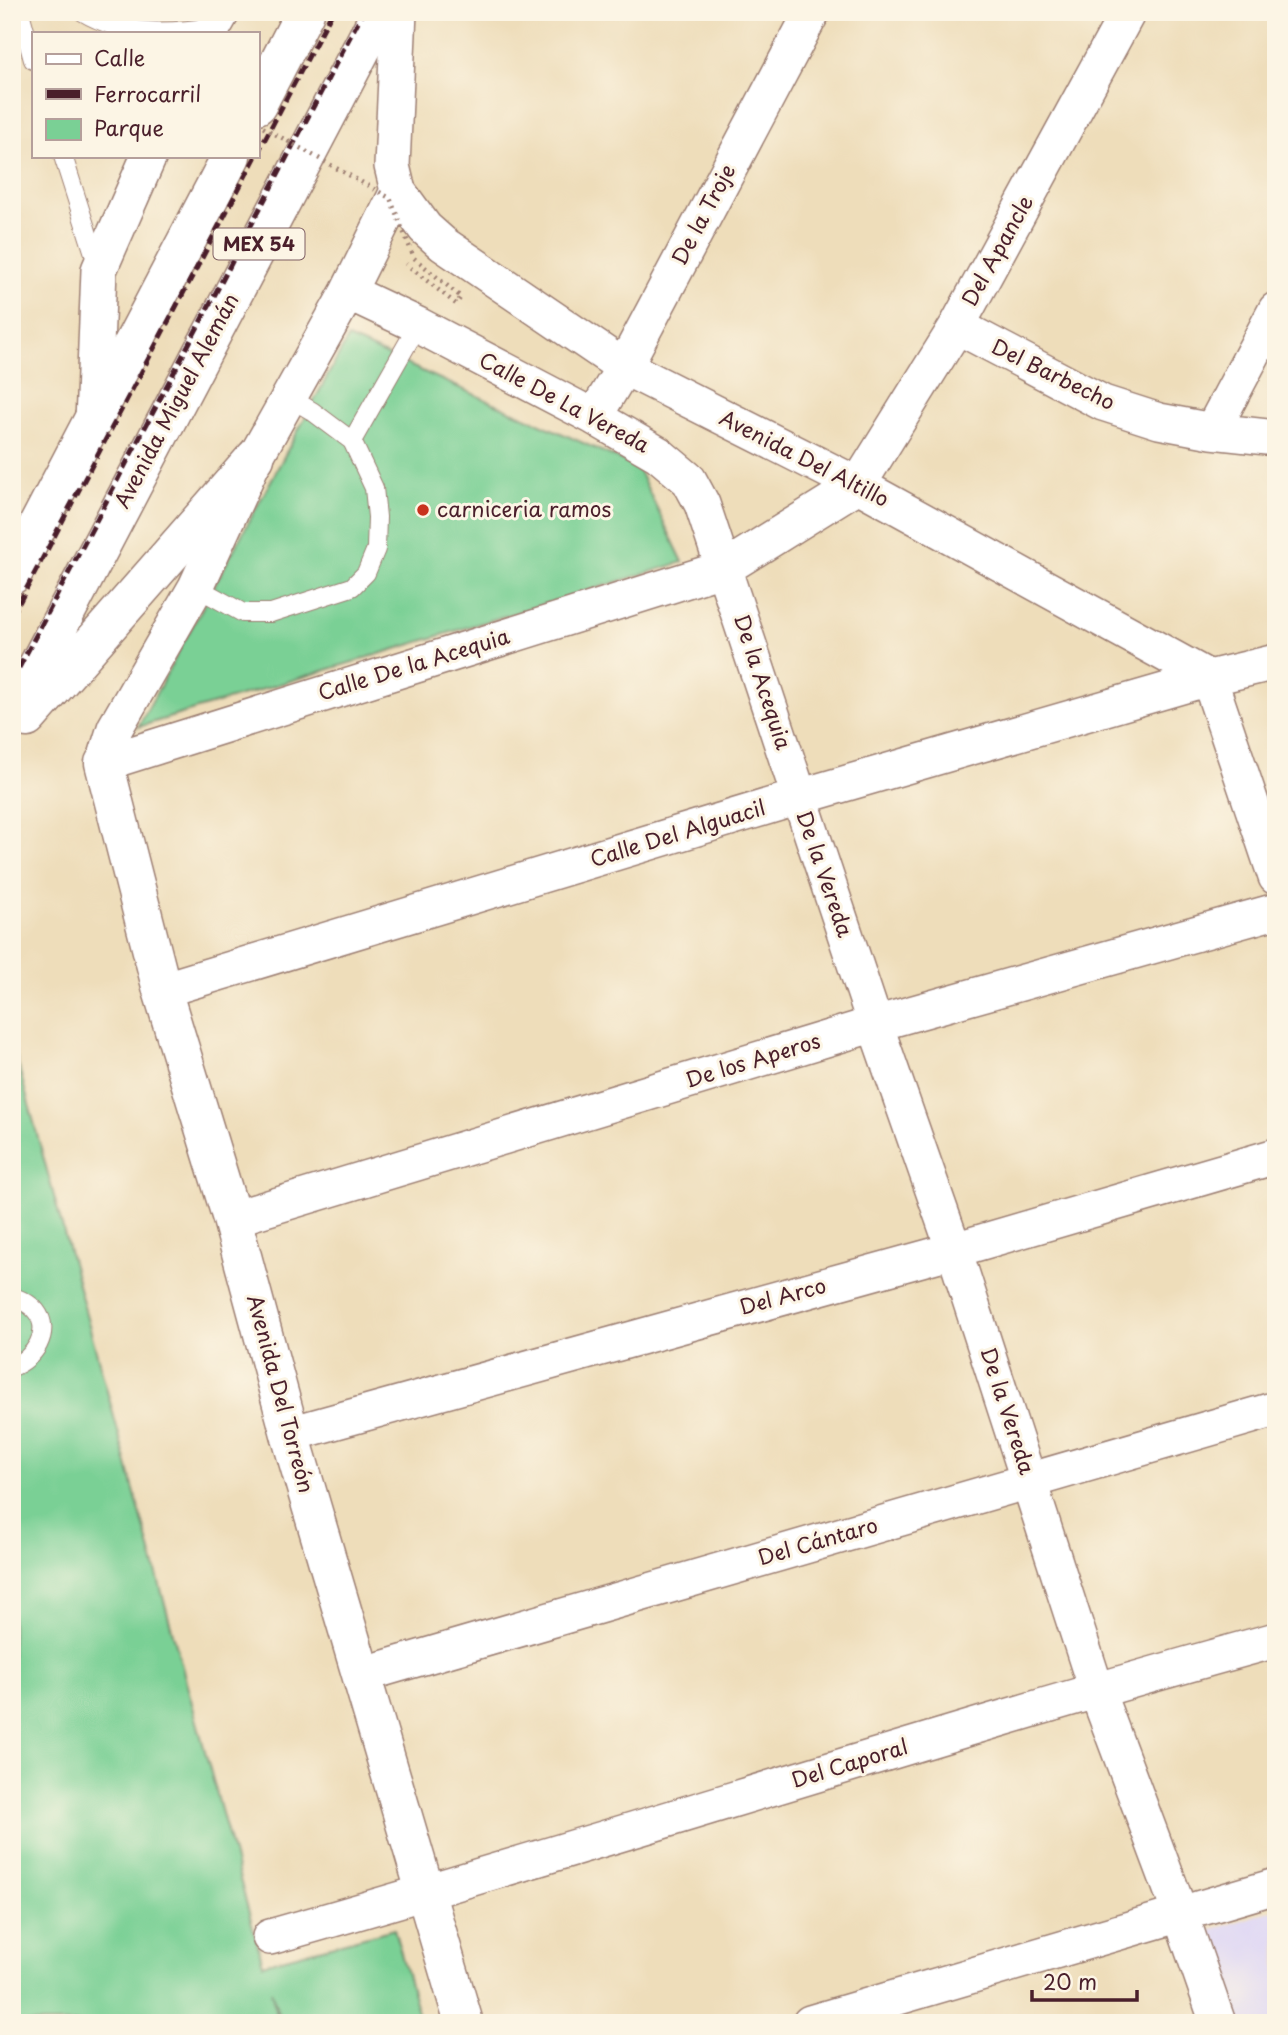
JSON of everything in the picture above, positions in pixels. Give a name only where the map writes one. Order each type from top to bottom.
[{"type":"main road","points":[[259,101],[305,12]]},
{"type":"main road","name":"Avenida Miguel Alemán","points":[[12,715],[381,12]]},
{"type":"main road","name":"MEX 54","points":[[12,575],[230,158]]},
{"type":"main road","points":[[12,735],[255,458]]},
{"type":"main road","name":"Avenida Del Torreón","points":[[104,763],[162,990],[232,1219],[290,1434],[464,2023]]},
{"type":"street","name":"Avenida Del Altillo","points":[[399,12],[392,166],[398,191],[425,229],[443,244],[624,367],[858,485],[1209,678]]},
{"type":"street","name":"De la Troje","points":[[594,417],[624,367],[812,12]]},
{"type":"street","name":"Del Apancle","points":[[858,485],[957,326],[1128,12]]},
{"type":"street","points":[[93,422],[99,270],[148,158]]},
{"type":"street","points":[[104,763],[115,728],[196,587],[255,458],[348,292],[398,191]]},
{"type":"street","name":"Calle De La Vereda","points":[[348,292],[418,325],[594,417],[658,454],[689,480],[702,504],[725,568]]},
{"type":"street","points":[[1212,431],[1276,310]]},
{"type":"street","name":"Del Barbecho","points":[[957,326],[1103,403],[1159,421],[1212,431],[1276,438]]},
{"type":"street","name":"Calle De la Acequia","points":[[104,763],[725,568],[858,485]]},
{"type":"street","name":"De la Acequia","points":[[725,568],[799,797]]},
{"type":"street","name":"Calle Del Alguacil","points":[[162,990],[799,797],[1209,678],[1276,662]]},
{"type":"street","points":[[1209,678],[1276,877]]},
{"type":"street","name":"De la Vereda","points":[[799,797],[954,1250],[1096,1689],[1218,2023]]},
{"type":"street","name":"De los Aperos","points":[[232,1219],[875,1024],[1276,911]]},
{"type":"street","name":"Del Arco","points":[[290,1434],[954,1250],[1276,1156]]},
{"type":"street","name":"Del Cántaro","points":[[361,1675],[1276,1409]]},
{"type":"street","name":"Del Caporal","points":[[270,1937],[425,1893],[1096,1689],[1276,1640]]},
{"type":"street","points":[[810,2023],[1276,1885]]},
{"type":"lane","points":[[20,12],[32,56]]},
{"type":"lane","points":[[83,12],[95,20],[122,19],[153,32]]},
{"type":"lane","points":[[172,32],[216,24]]},
{"type":"lane","points":[[64,158],[99,270]]},
{"type":"lane","points":[[352,441],[418,325]]},
{"type":"lane","points":[[196,587],[243,613],[271,613],[352,587],[366,573],[376,549],[374,488],[352,441],[290,398]]},
{"type":"lane","points":[[12,1296],[38,1312],[41,1338],[34,1354],[12,1367]]},
{"type":"path","points":[[259,125],[390,198],[414,258],[461,297],[456,304],[406,264]]},
{"type":"shaded area","points":[[1276,1909],[1276,2023],[1240,2023],[1209,1931]]},
{"type":"green space","points":[[348,338],[637,467],[683,562],[138,727]]},
{"type":"green space","points":[[12,1042],[263,1964],[394,1929],[421,2023],[282,2023],[271,1991],[279,2023],[12,2023]]},
{"type":"railway","points":[[259,150],[332,12]]},
{"type":"railway","points":[[12,681],[363,12]]},
{"type":"railway","points":[[12,616],[255,158]]},
{"type":"place","name":"carniceria ramos","points":[[423,510]]}]
